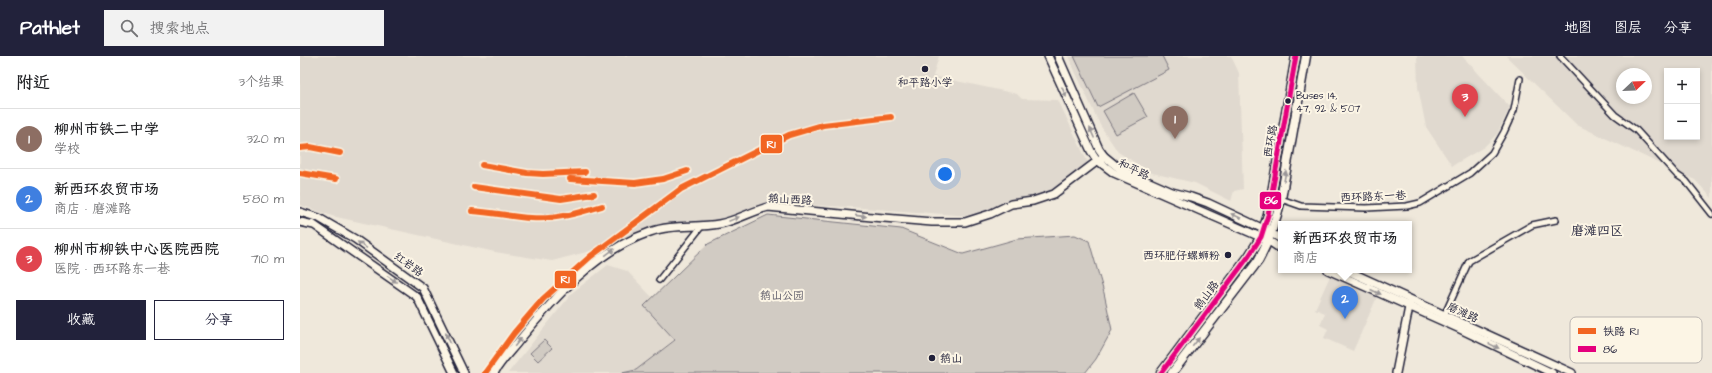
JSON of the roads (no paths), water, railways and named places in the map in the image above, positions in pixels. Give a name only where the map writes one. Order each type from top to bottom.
[{"type":"main road","name":"西环路","points":[[1264,228],[1268,215],[1296,56]]},
{"type":"main road","name":"西环路","points":[[1270,237],[1281,199],[1306,56]]},
{"type":"main road","name":"鹅山路","points":[[1161,373],[1249,256],[1261,237],[1264,228]]},
{"type":"main road","name":"鹅山路","points":[[1172,373],[1258,261],[1270,237]]},
{"type":"street","name":"和平路","points":[[1048,56],[1082,133],[1098,161],[1114,173],[1261,237],[1270,237]]},
{"type":"street","name":"和平路","points":[[1058,56],[1099,149],[1104,156],[1120,169],[1172,192],[1208,203],[1264,228],[1270,237]]},
{"type":"street","points":[[1560,56],[1615,115],[1636,130],[1677,175],[1686,181],[1712,214]]},
{"type":"street","name":"西环路东一巷","points":[[1281,199],[1301,206],[1366,208],[1407,206],[1420,203],[1470,173],[1492,153],[1514,110],[1520,80]]},
{"type":"street","name":"鹅山西路","points":[[494,373],[551,302],[581,274],[632,239],[652,231],[722,224],[768,207],[932,222],[965,222],[990,214],[1011,204],[1033,201],[1054,194],[1104,156]]},
{"type":"street","name":"红岩路","points":[[300,212],[319,218],[355,239],[423,288],[464,373]]},
{"type":"street","points":[[1444,316],[1470,261],[1532,224],[1556,220]]},
{"type":"street","points":[[300,222],[314,225],[417,297],[454,373]]},
{"type":"street","points":[[659,280],[701,227]]},
{"type":"street","points":[[1270,237],[1278,238]]},
{"type":"street","points":[[1270,237],[1278,246]]},
{"type":"street","name":"磨滩路","points":[[1335,273],[1444,316],[1572,373]]},
{"type":"street","name":"磨滩路","points":[[1352,273],[1552,373]]},
{"type":"street","points":[[1396,373],[1410,303]]},
{"type":"rail line","name":"R1","points":[[485,373],[514,333],[543,299],[591,256],[681,189],[789,135],[823,125],[891,117]]},
{"type":"rail line","name":"R1","points":[[300,148],[310,147],[340,153]]},
{"type":"rail line","name":"R1","points":[[482,165],[527,173],[543,174],[585,172]]},
{"type":"rail line","name":"R1","points":[[570,179],[635,183],[663,179],[687,171]]},
{"type":"rail line","name":"R1","points":[[300,173],[336,179]]},
{"type":"rail line","name":"R1","points":[[474,187],[561,199],[594,194]]},
{"type":"rail line","name":"R1","points":[[472,211],[524,217],[549,218],[602,206]]},
{"type":"place","name":"和平路小学","points":[[925,69]]},
{"type":"place","name":"Buses 14, 47, 92 & 507","points":[[1288,101]]},
{"type":"place","name":"柳州市柳铁中心医院西院","points":[[1465,117]]},
{"type":"place","name":"柳州市铁二中学","points":[[1175,139]]},
{"type":"place","name":"西环肥仔螺蛳粉","points":[[1228,255]]},
{"type":"place","name":"新西环农贸市场","points":[[1345,319]]},
{"type":"place","name":"鹅山","points":[[932,358]]},
{"type":"district","name":"磨滩四区","points":[[1597,230]]},
{"type":"park label","name":"鹅山公园","points":[[782,295]]}]
